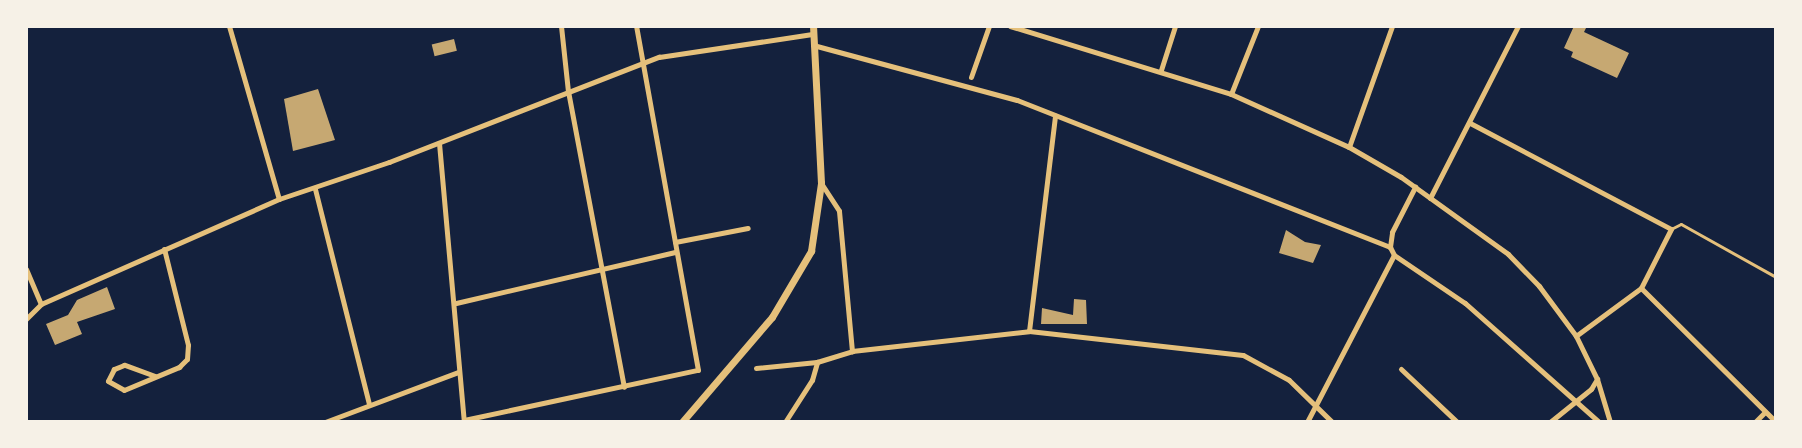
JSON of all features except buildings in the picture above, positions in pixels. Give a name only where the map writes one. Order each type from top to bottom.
[{"type":"street","points":[[229,26],[279,199]]},
{"type":"street","points":[[561,26],[568,91],[624,387]]},
{"type":"street","points":[[439,143],[456,303],[458,372],[464,421],[698,370],[640,65],[636,26]]},
{"type":"street","points":[[972,77],[989,26]]},
{"type":"street","points":[[1010,26],[1161,70],[1231,94],[1349,147],[1415,188],[1526,271],[1576,336],[1597,379],[1610,422]]},
{"type":"street","points":[[1034,33],[1035,26]]},
{"type":"street","points":[[1161,70],[1176,26]]},
{"type":"street","points":[[1231,94],[1258,26]]},
{"type":"street","points":[[1349,147],[1392,26]]},
{"type":"street","points":[[1430,198],[1470,124],[1518,26]]},
{"type":"street","points":[[26,319],[41,304],[279,199],[315,190],[568,91],[640,65],[691,51],[813,30],[821,183],[811,251],[772,316],[682,422]]},
{"type":"street","points":[[813,45],[977,88],[1055,116],[1390,247]]},
{"type":"street","points":[[1029,331],[1055,116]]},
{"type":"street","points":[[1470,124],[1671,229],[1641,288],[1576,336]]},
{"type":"street","points":[[821,183],[839,211],[852,351]]},
{"type":"street","points":[[1415,188],[1392,232],[1390,247],[1394,255],[1465,303],[1572,402],[1599,422]]},
{"type":"street","points":[[315,190],[369,404]]},
{"type":"street","points":[[675,242],[748,228]]},
{"type":"street","points":[[155,376],[124,365],[114,369],[108,381],[124,390],[155,376],[187,359],[188,346],[164,249]]},
{"type":"street","points":[[456,303],[676,252]]},
{"type":"street","points":[[1307,422],[1394,255]]},
{"type":"street","points":[[26,269],[41,304]]},
{"type":"street","points":[[1641,288],[1776,422]]},
{"type":"street","points":[[756,368],[817,362],[852,351],[1029,331],[1243,355],[1288,380],[1316,404],[1332,422]]},
{"type":"street","points":[[785,422],[812,380],[817,362]]},
{"type":"street","points":[[1401,369],[1457,422]]},
{"type":"street","points":[[325,422],[458,372]]},
{"type":"street","points":[[1550,422],[1572,402],[1591,389],[1597,379]]},
{"type":"street","points":[[1755,422],[1765,412]]},
{"type":"lane","points":[[1671,229],[1681,224],[1776,277]]}]
